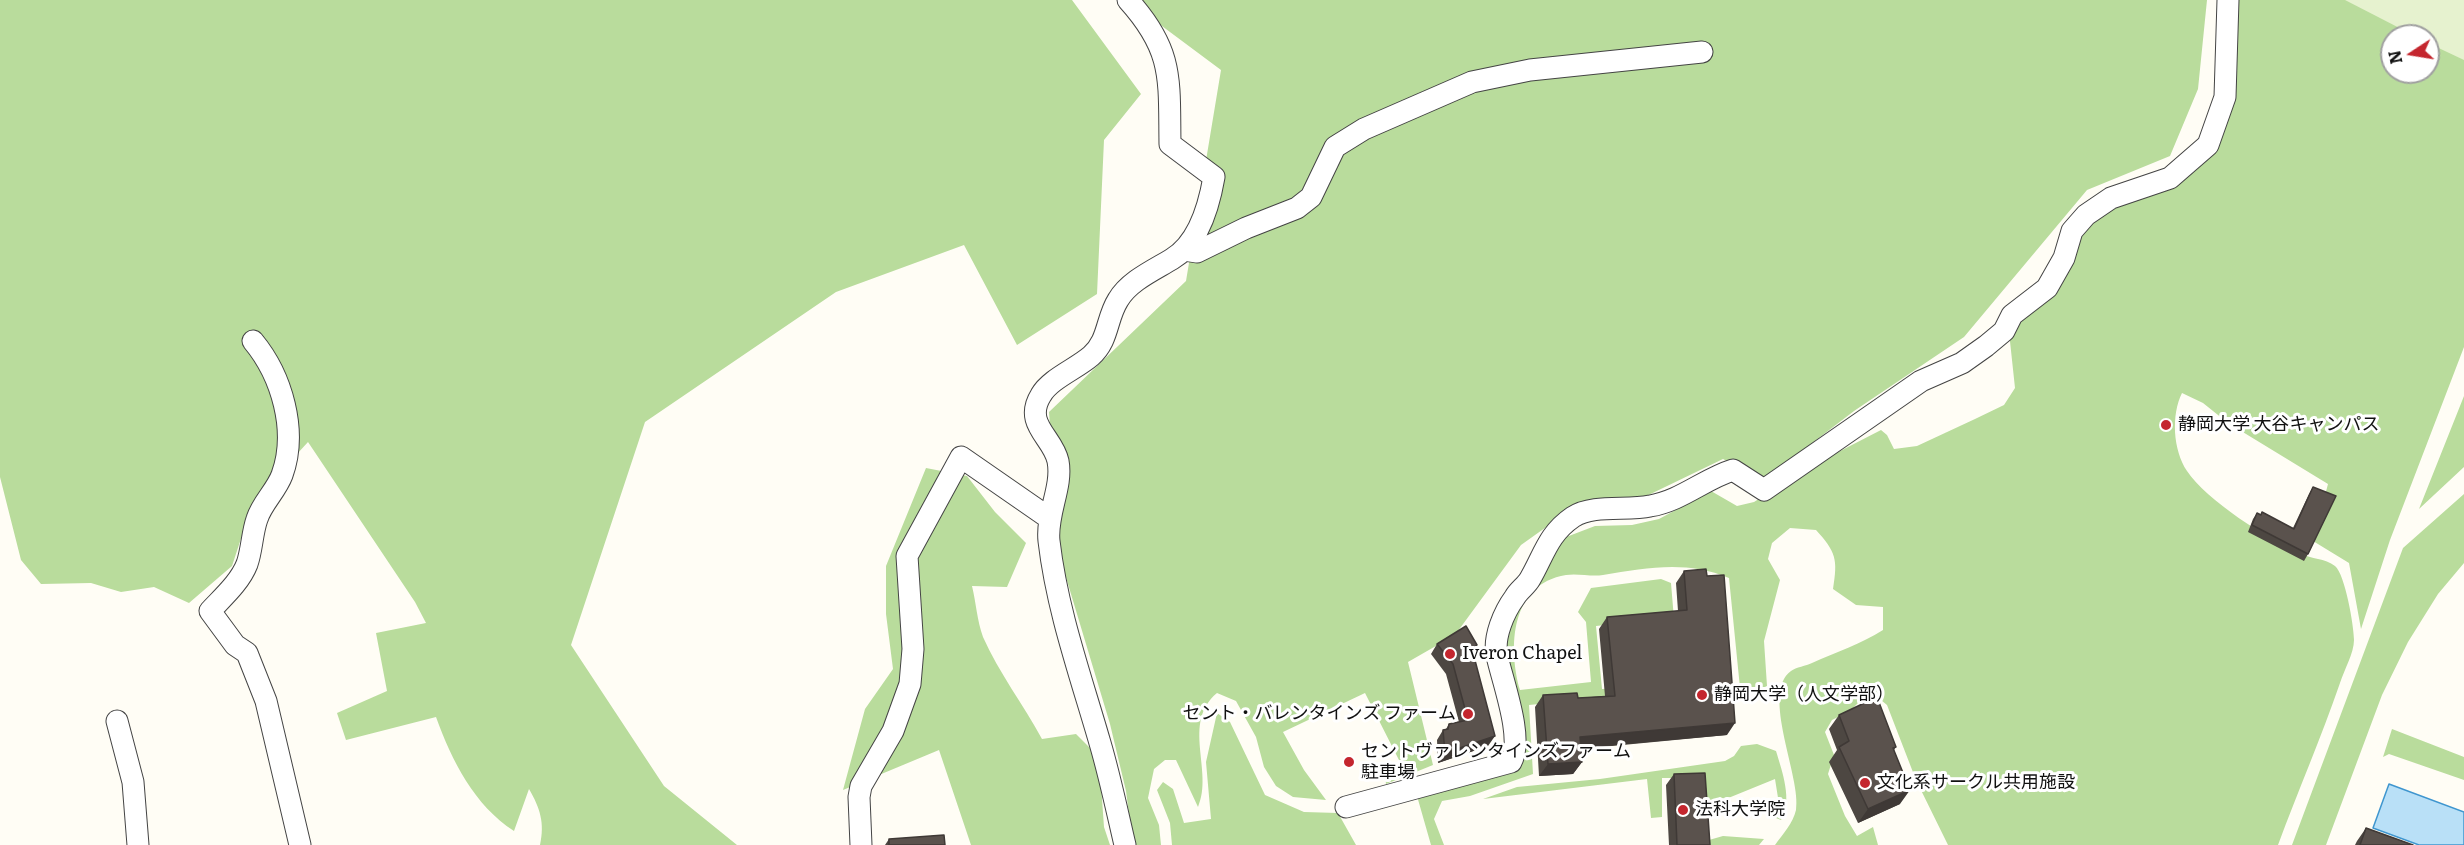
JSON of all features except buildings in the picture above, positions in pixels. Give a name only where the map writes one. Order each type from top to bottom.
[{"type":"street","points":[[1125,845],[1101,744],[1077,671],[1049,540],[1049,518],[1059,471],[1058,459],[1041,433],[1036,413],[1037,401],[1043,391],[1091,356],[1103,343],[1118,299],[1130,287],[1184,250],[1208,209],[1214,177],[1170,144],[1169,76],[1159,40],[1128,0]]},
{"type":"street","points":[[1346,807],[1511,762],[1516,754],[1516,738],[1495,648],[1501,624],[1515,597],[1529,582],[1550,537],[1574,516],[1585,512],[1652,506],[1679,497],[1733,470],[1764,490],[1921,381],[1962,363],[2004,331],[2012,315],[2047,288],[2064,258],[2072,231],[2086,215],[2111,198],[2170,178],[2208,145],[2224,97],[2228,0]]},
{"type":"street","points":[[1184,250],[1197,252],[1246,228],[1297,208],[1311,197],[1335,147],[1364,129],[1472,82],[1530,70],[1702,52]]},
{"type":"street","points":[[253,341],[268,360],[282,394],[288,439],[282,474],[257,518],[247,564],[238,580],[210,611],[235,645],[248,653],[267,701],[300,845]]},
{"type":"street","points":[[861,845],[859,797],[861,786],[893,731],[910,684],[913,650],[907,556],[961,457],[1049,518]]},
{"type":"street","points":[[117,721],[133,782],[138,845]]},
{"type":"green space","points":[[0,0],[1072,0],[1141,94],[1104,140],[1097,294],[1017,345],[964,245],[836,292],[645,422],[571,645],[664,786],[737,845],[540,845],[542,830],[540,816],[529,789],[514,831],[487,808],[466,781],[449,750],[436,717],[346,740],[337,713],[387,691],[376,633],[426,623],[415,602],[308,442],[253,502],[232,566],[189,603],[154,587],[121,592],[91,583],[41,584],[21,560],[0,477]]},
{"type":"green space","points":[[1127,0],[2207,0],[2198,89],[2170,156],[2087,190],[1964,337],[1854,411],[1764,480],[1723,459],[1634,502],[1580,503],[1521,545],[1455,635],[1408,662],[1433,765],[1386,784],[1385,774],[1401,764],[1365,693],[1283,732],[1304,770],[1326,800],[1293,797],[1276,786],[1264,767],[1256,737],[1236,701],[1217,693],[1207,705],[1201,718],[1199,733],[1203,778],[1198,807],[1176,760],[1165,760],[1154,769],[1148,798],[1159,825],[1161,845],[1133,845],[1126,791],[1110,724],[1059,554],[1049,412],[1186,281],[1221,70]]},
{"type":"green space","name":"静岡大学 大谷キャンパス","points":[[2237,0],[2363,0],[2419,24],[2380,24],[2380,84],[2440,84],[2440,33],[2464,43],[2464,347],[2390,540],[2361,629],[2349,563],[2313,541],[2328,484],[2228,423],[2203,403],[2182,393],[2178,402],[2175,422],[2176,443],[2182,463],[2196,482],[2239,518],[2272,539],[2301,554],[2327,561],[2335,566],[2342,579],[2348,601],[2354,633],[2352,650],[2278,845],[1948,845],[1916,780],[1887,705],[1870,691],[1850,711],[1832,720],[1825,732],[1834,755],[1828,774],[1845,816],[1857,836],[1873,827],[1878,845],[1775,845],[1790,824],[1796,810],[1796,796],[1781,716],[1780,698],[1783,682],[1791,671],[1857,644],[1883,630],[1883,607],[1856,605],[1833,589],[1834,557],[1828,544],[1816,530],[1790,528],[1772,543],[1768,559],[1780,580],[1764,641],[1767,686],[1741,698],[1729,578],[1713,572],[1682,567],[1651,568],[1598,575],[1566,575],[1547,581],[1534,591],[1524,604],[1515,638],[1514,656],[1520,690],[1591,682],[1586,622],[1578,612],[1591,588],[1661,579],[1671,583],[1677,655],[1661,619],[1596,626],[1602,689],[1622,688],[1622,703],[1569,701],[1529,705],[1533,774],[1470,796],[1442,801],[1434,819],[1444,845],[1431,845],[1417,796],[1513,773],[1523,756],[1505,651],[1508,621],[1561,539],[1595,526],[1632,525],[1659,519],[1711,491],[1737,506],[1754,502],[1813,465],[1881,430],[1887,435],[1894,449],[1917,446],[2004,405],[2015,388],[2009,332],[2090,218],[2212,149]]},
{"type":"green space","points":[[2345,0],[2464,0],[2464,60],[2440,49],[2440,24],[2392,24]]},
{"type":"green space","points":[[2464,396],[2464,467],[2419,509]]},
{"type":"green space","points":[[926,468],[967,476],[995,512],[1026,543],[1007,587],[972,586],[981,631],[996,663],[1042,739],[1076,734],[1099,757],[1104,827],[1110,845],[971,845],[939,750],[843,790],[865,709],[893,669],[886,614],[886,566]]},
{"type":"green space","points":[[2464,494],[2464,563],[2438,594],[2408,642],[2382,695],[2326,845],[2292,845],[2403,548]]},
{"type":"green space","points":[[1217,713],[1230,722],[1265,795],[1304,812],[1338,813],[1356,845],[1172,845],[1170,823],[1157,790],[1163,782],[1173,789],[1184,823],[1211,819],[1206,762]]},
{"type":"green space","points":[[2392,729],[2464,757],[2464,780],[2389,754],[2383,757]]},
{"type":"green space","points":[[1757,744],[1776,751],[1786,795],[1781,820],[1776,818],[1779,804],[1775,779],[1716,803],[1704,802],[1706,778],[1662,778],[1662,817],[1651,818],[1647,779],[1483,799],[1517,787],[1600,779],[1725,761],[1734,756],[1741,746]]},
{"type":"green space","points":[[1723,836],[1764,839],[1759,845],[1709,845],[1709,840]]},
{"type":"water","points":[[2389,784],[2464,812],[2464,845],[2419,845],[2373,828]]},
{"type":"place","name":"静岡大学 大谷キャンパス","points":[[2166,425]]},
{"type":"place","name":"Iveron Chapel","points":[[1450,654]]},
{"type":"place","name":"静岡大学（人文学部）","points":[[1702,695]]},
{"type":"place","name":"セント・バレンタインズ ファーム","points":[[1468,714]]},
{"type":"place","name":"セントヴァレンタインズファーム 駐車場","points":[[1349,762]]},
{"type":"place","name":"文化系サークル共用施設","points":[[1865,783]]},
{"type":"place","name":"法科大学院","points":[[1683,810]]}]
